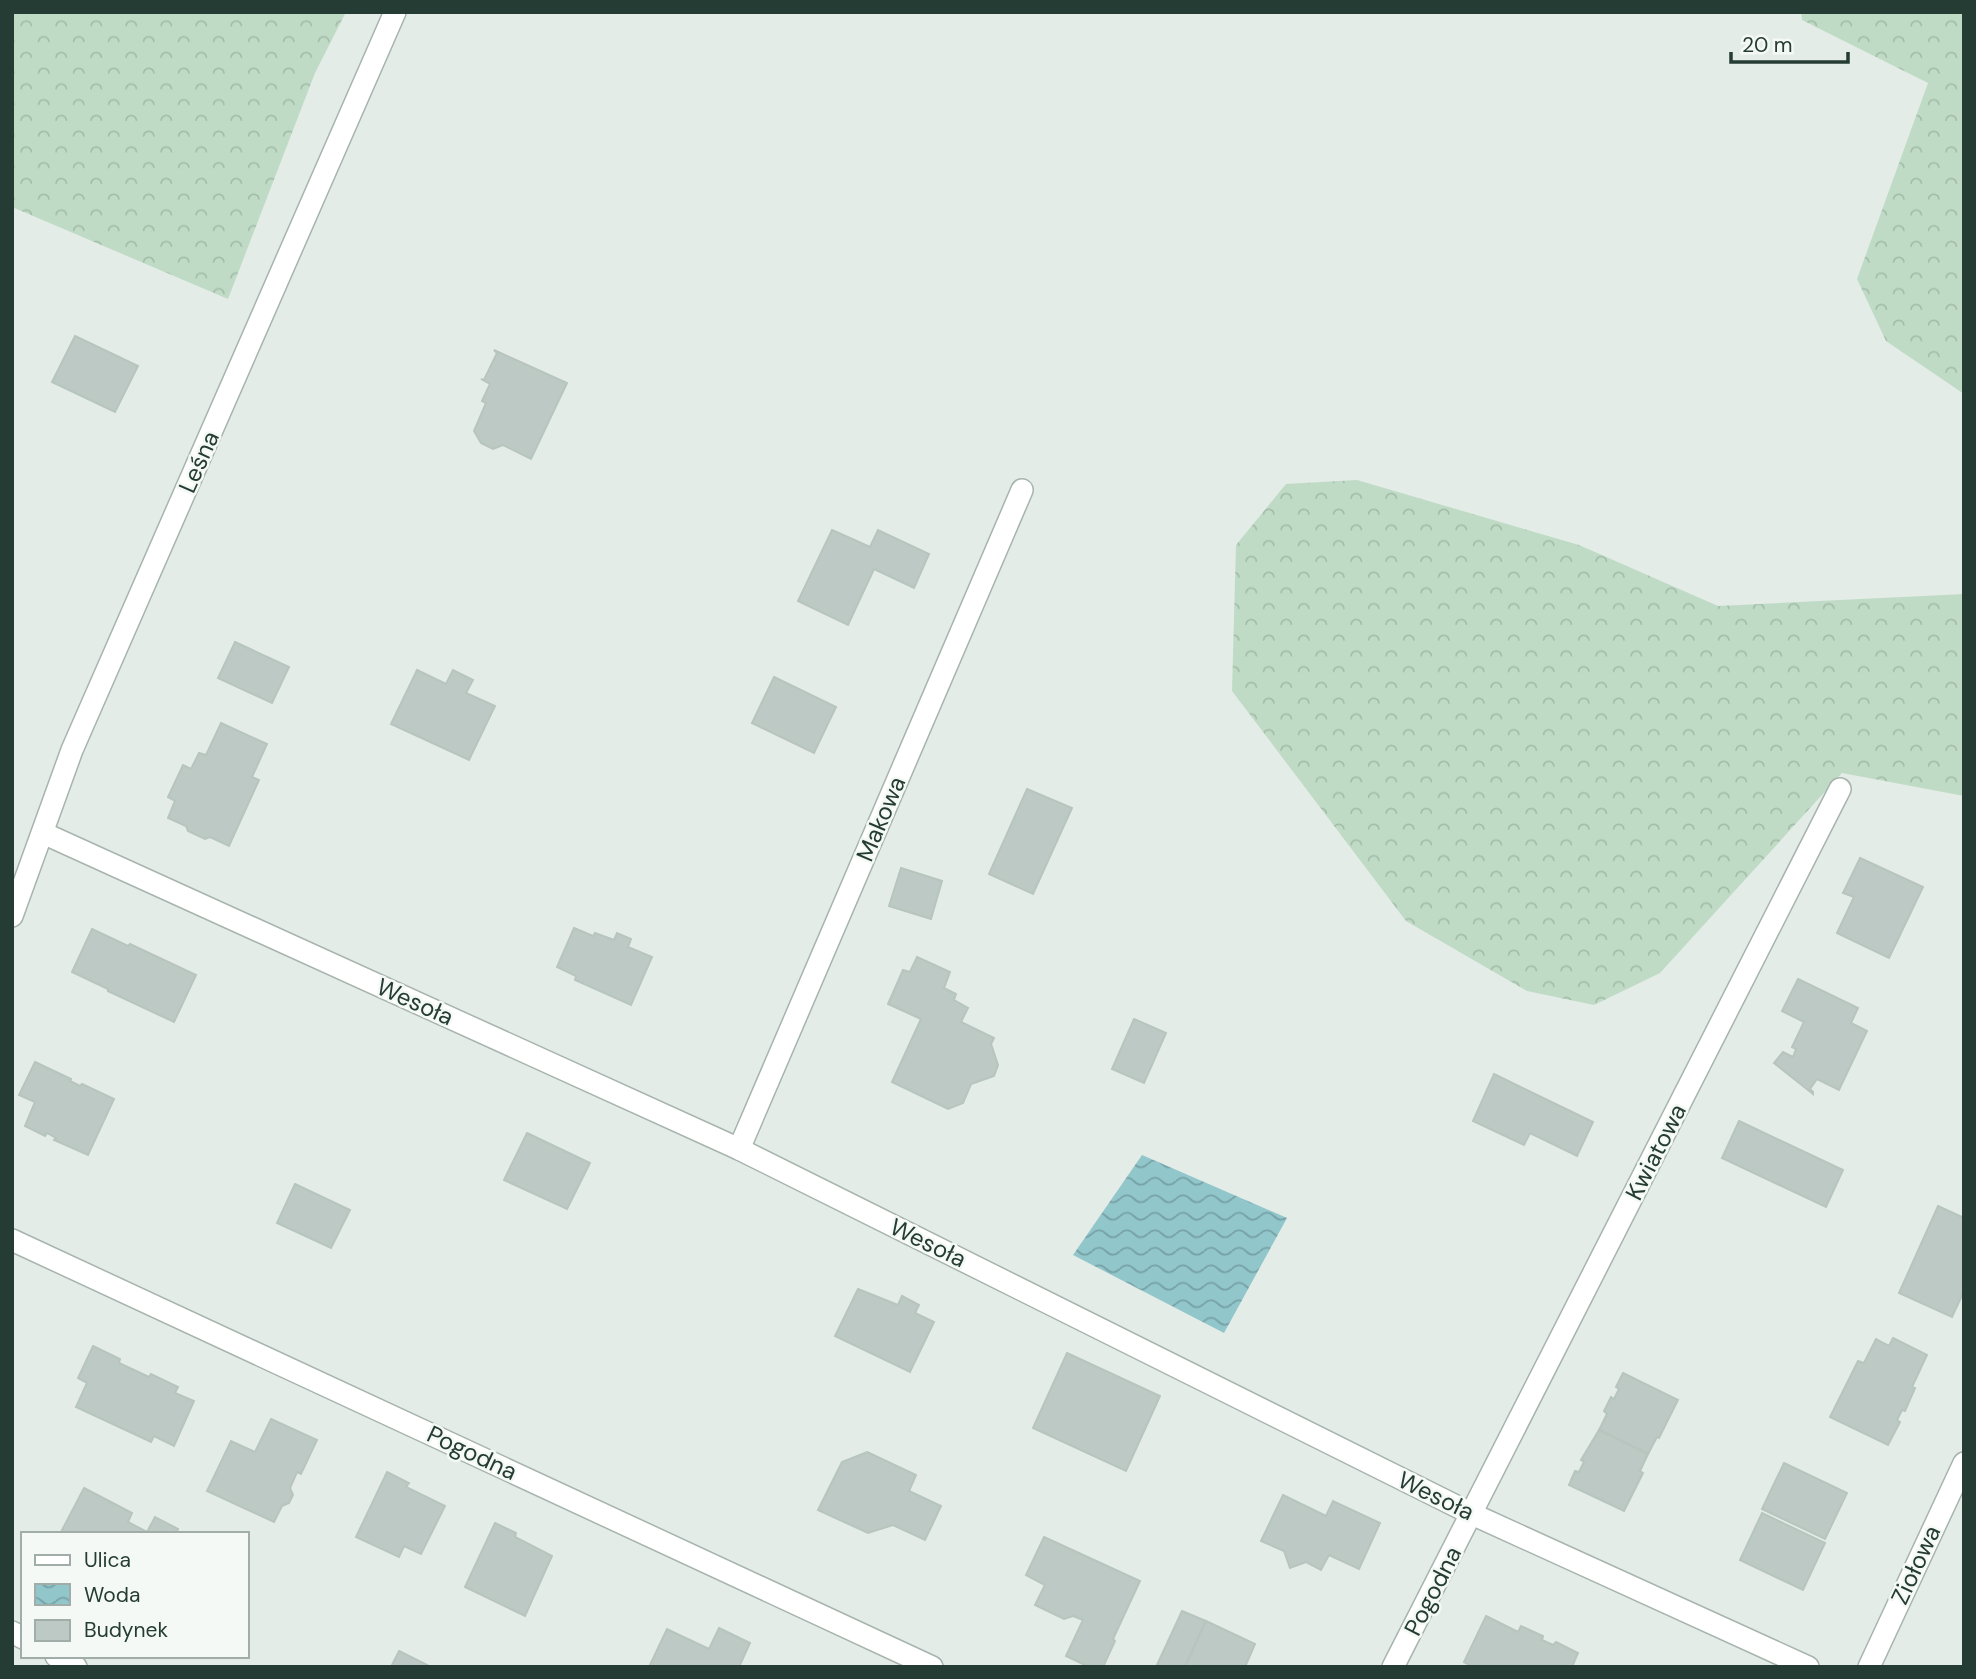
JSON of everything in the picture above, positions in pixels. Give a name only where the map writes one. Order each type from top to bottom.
[{"type":"street","name":"Leśna","points":[[12,916],[72,750],[395,12]]},
{"type":"street","name":"Makowa","points":[[739,1149],[1022,490]]},
{"type":"street","name":"Kwiatowa","points":[[1472,1514],[1840,789]]},
{"type":"street","name":"Wesoła","points":[[43,833],[739,1149],[1472,1514],[1808,1667]]},
{"type":"street","name":"Pogodna","points":[[12,1240],[932,1667]]},
{"type":"street","name":"Ziołowa","points":[[1869,1667],[1964,1462]]},
{"type":"street","name":"Pogodna","points":[[1393,1667],[1472,1514]]},
{"type":"street","points":[[60,1658],[76,1667]]},
{"type":"green space","points":[[12,12],[346,12],[315,73],[228,299],[12,207]]},
{"type":"green space","points":[[1801,12],[1964,12],[1964,394],[1886,341],[1857,279],[1928,83],[1802,20]]},
{"type":"green space","points":[[1357,480],[1579,545],[1718,606],[1964,594],[1964,796],[1842,773],[1660,973],[1594,1005],[1527,991],[1406,921],[1232,691],[1236,545],[1286,484]]},
{"type":"water","points":[[1142,1155],[1287,1218],[1224,1333],[1073,1255]]},
{"type":"building","points":[[75,336],[138,366],[115,412],[52,382]]},
{"type":"building","points":[[494,350],[567,383],[531,459],[503,445],[493,449],[481,443],[474,431],[486,403],[482,401],[490,384],[481,379],[484,380],[497,353]]},
{"type":"building","points":[[832,530],[870,547],[878,530],[929,554],[914,588],[874,569],[848,625],[798,601]]},
{"type":"building","points":[[235,642],[289,667],[272,703],[218,678]]},
{"type":"building","points":[[417,670],[446,684],[453,670],[473,680],[466,693],[495,706],[469,760],[391,724]]},
{"type":"building","points":[[774,677],[836,707],[814,753],[752,723]]},
{"type":"building","points":[[221,723],[267,744],[252,777],[259,780],[229,846],[210,837],[205,839],[168,818],[175,801],[168,797],[183,765],[191,769],[199,753],[206,755]]},
{"type":"building","points":[[1027,789],[1072,808],[1033,894],[989,874]]},
{"type":"building","points":[[1860,858],[1923,887],[1889,958],[1837,933],[1854,897],[1843,893]]},
{"type":"building","points":[[901,868],[942,881],[931,919],[889,906]]},
{"type":"building","points":[[574,928],[593,936],[595,933],[614,940],[617,933],[631,939],[628,947],[652,957],[631,1005],[575,980],[576,976],[557,967]]},
{"type":"building","points":[[92,929],[196,975],[174,1022],[72,972]]},
{"type":"building","points":[[917,957],[950,972],[944,988],[956,994],[954,1000],[968,1008],[961,1022],[994,1038],[991,1044],[998,1065],[994,1076],[971,1084],[963,1103],[948,1109],[892,1082],[921,1019],[888,1004],[903,970],[910,972]]},
{"type":"building","points":[[1798,979],[1858,1008],[1851,1023],[1867,1031],[1839,1090],[1817,1079],[1810,1089],[1813,1094],[1774,1063],[1783,1052],[1793,1057],[1796,1049],[1792,1047],[1804,1022],[1782,1011]]},
{"type":"building","points":[[1134,1019],[1166,1033],[1144,1083],[1112,1069]]},
{"type":"building","points":[[35,1062],[80,1086],[82,1084],[114,1099],[88,1155],[54,1140],[56,1138],[47,1133],[45,1136],[25,1126],[35,1102],[19,1095]]},
{"type":"building","points":[[1494,1074],[1593,1122],[1577,1156],[1530,1133],[1524,1145],[1473,1121]]},
{"type":"building","points":[[1739,1121],[1843,1170],[1826,1207],[1722,1158]]},
{"type":"building","points":[[527,1133],[590,1163],[567,1209],[504,1180]]},
{"type":"building","points":[[295,1184],[350,1210],[331,1248],[277,1223]]},
{"type":"building","points":[[1938,1206],[1964,1218],[1964,1291],[1952,1317],[1899,1293]]},
{"type":"building","points":[[858,1289],[898,1305],[902,1296],[919,1305],[915,1313],[934,1322],[910,1372],[835,1336]]},
{"type":"building","points":[[1893,1338],[1927,1355],[1912,1387],[1915,1388],[1905,1411],[1902,1410],[1897,1420],[1900,1422],[1888,1445],[1830,1417],[1858,1361],[1864,1363],[1876,1339],[1889,1346]]},
{"type":"building","points":[[93,1346],[120,1359],[119,1363],[178,1387],[175,1393],[194,1401],[174,1446],[154,1436],[151,1442],[76,1407],[87,1383],[78,1378]]},
{"type":"building","points":[[1067,1353],[1160,1396],[1126,1471],[1033,1428]]},
{"type":"building","points":[[1623,1373],[1678,1400],[1648,1454],[1599,1430],[1607,1414],[1604,1411],[1611,1397],[1614,1399],[1619,1389],[1616,1387]]},
{"type":"building","points":[[271,1419],[317,1440],[301,1474],[297,1472],[290,1488],[293,1495],[289,1503],[282,1506],[274,1522],[207,1491],[231,1441],[255,1452]]},
{"type":"building","points":[[1599,1430],[1648,1454],[1640,1471],[1643,1473],[1624,1511],[1569,1485],[1575,1471],[1579,1472],[1584,1462],[1581,1460]]},
{"type":"building","points":[[867,1452],[916,1475],[909,1491],[941,1506],[925,1540],[893,1525],[868,1533],[818,1510],[842,1462]]},
{"type":"building","points":[[1784,1463],[1847,1493],[1825,1539],[1762,1509]]},
{"type":"building","points":[[387,1472],[409,1483],[406,1487],[445,1506],[421,1554],[404,1546],[399,1557],[356,1537]]},
{"type":"building","points":[[84,1488],[132,1513],[128,1522],[147,1532],[61,1532]]},
{"type":"building","points":[[1283,1495],[1326,1516],[1333,1501],[1380,1523],[1359,1569],[1329,1555],[1321,1570],[1306,1562],[1290,1568],[1284,1551],[1261,1541]]},
{"type":"building","points":[[1762,1513],[1825,1543],[1803,1590],[1740,1560]]},
{"type":"building","points":[[155,1517],[178,1529],[177,1532],[147,1532]]},
{"type":"building","points":[[495,1523],[552,1556],[525,1616],[465,1587]]},
{"type":"building","points":[[1044,1537],[1140,1581],[1103,1667],[1089,1667],[1066,1656],[1083,1620],[1073,1616],[1064,1619],[1035,1605],[1045,1585],[1026,1575]]},
{"type":"building","points":[[1182,1611],[1206,1621],[1185,1667],[1156,1667]]},
{"type":"building","points":[[1486,1616],[1518,1632],[1521,1626],[1543,1636],[1542,1640],[1553,1645],[1556,1642],[1578,1653],[1572,1667],[1473,1667],[1464,1662]]},
{"type":"building","points":[[1206,1621],[1255,1644],[1245,1667],[1185,1667]]},
{"type":"building","points":[[719,1628],[750,1643],[739,1667],[649,1667],[667,1629],[709,1649]]},
{"type":"building","points":[[399,1651],[431,1667],[391,1667]]}]
